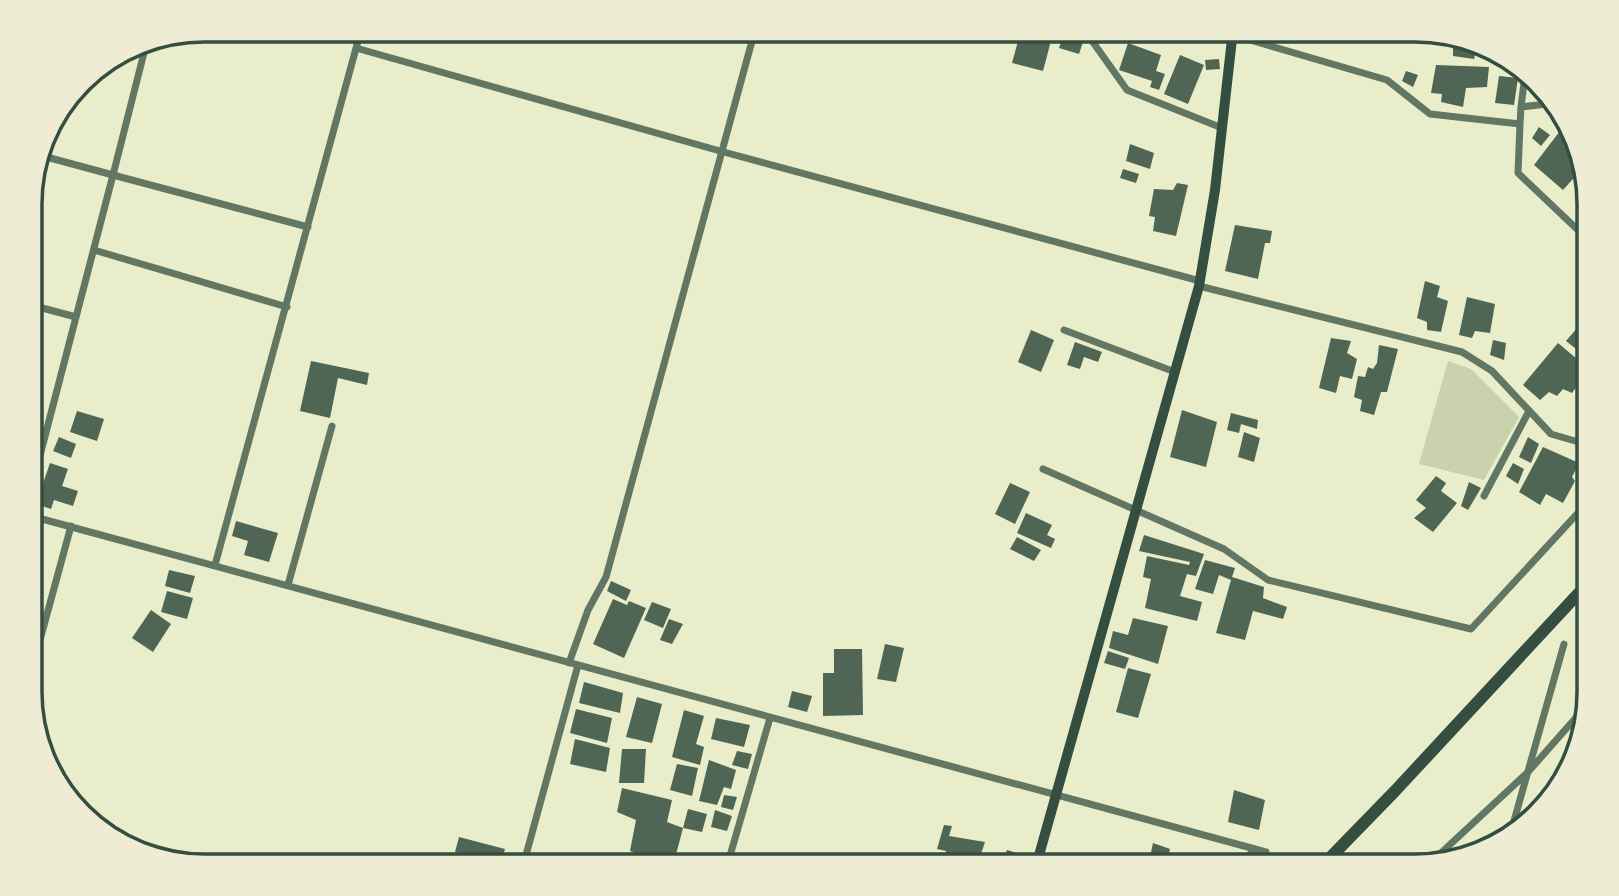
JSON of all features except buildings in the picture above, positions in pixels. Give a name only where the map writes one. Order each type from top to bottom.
[{"type":"highway","points":[[1334,854],[1577,595]]},
{"type":"main road","points":[[1040,854],[1200,284],[1215,190],[1232,42]]},
{"type":"street","points":[[215,565],[358,42]]},
{"type":"street","points":[[569,663],[588,610],[606,577],[752,42]]},
{"type":"street","points":[[1092,42],[1127,90],[1223,128]]},
{"type":"street","points":[[1265,42],[1387,80],[1430,114],[1520,124]]},
{"type":"street","points":[[356,48],[1200,284],[1462,352],[1492,371],[1551,434],[1577,442]]},
{"type":"street","points":[[42,448],[144,53]]},
{"type":"street","points":[[1524,84],[1518,173],[1577,229]]},
{"type":"street","points":[[1521,107],[1543,104]]},
{"type":"street","points":[[49,158],[308,227]]},
{"type":"street","points":[[94,250],[287,307]]},
{"type":"street","points":[[42,308],[76,317]]},
{"type":"street","points":[[1064,330],[1175,372]]},
{"type":"street","points":[[1485,496],[1529,411]]},
{"type":"street","points":[[288,585],[332,426]]},
{"type":"street","points":[[1043,469],[1224,549],[1268,580],[1471,629],[1577,514]]},
{"type":"street","points":[[42,519],[1266,852]]},
{"type":"street","points":[[42,633],[71,526]]},
{"type":"street","points":[[1515,818],[1564,645]]},
{"type":"street","points":[[526,854],[578,666]]},
{"type":"street","points":[[730,854],[770,718]]},
{"type":"street","points":[[1443,851],[1528,772],[1575,719]]},
{"type":"street","points":[[1250,854],[1255,849]]},
{"type":"green space","points":[[1448,361],[1471,369],[1519,417],[1484,480],[1419,464]]}]
